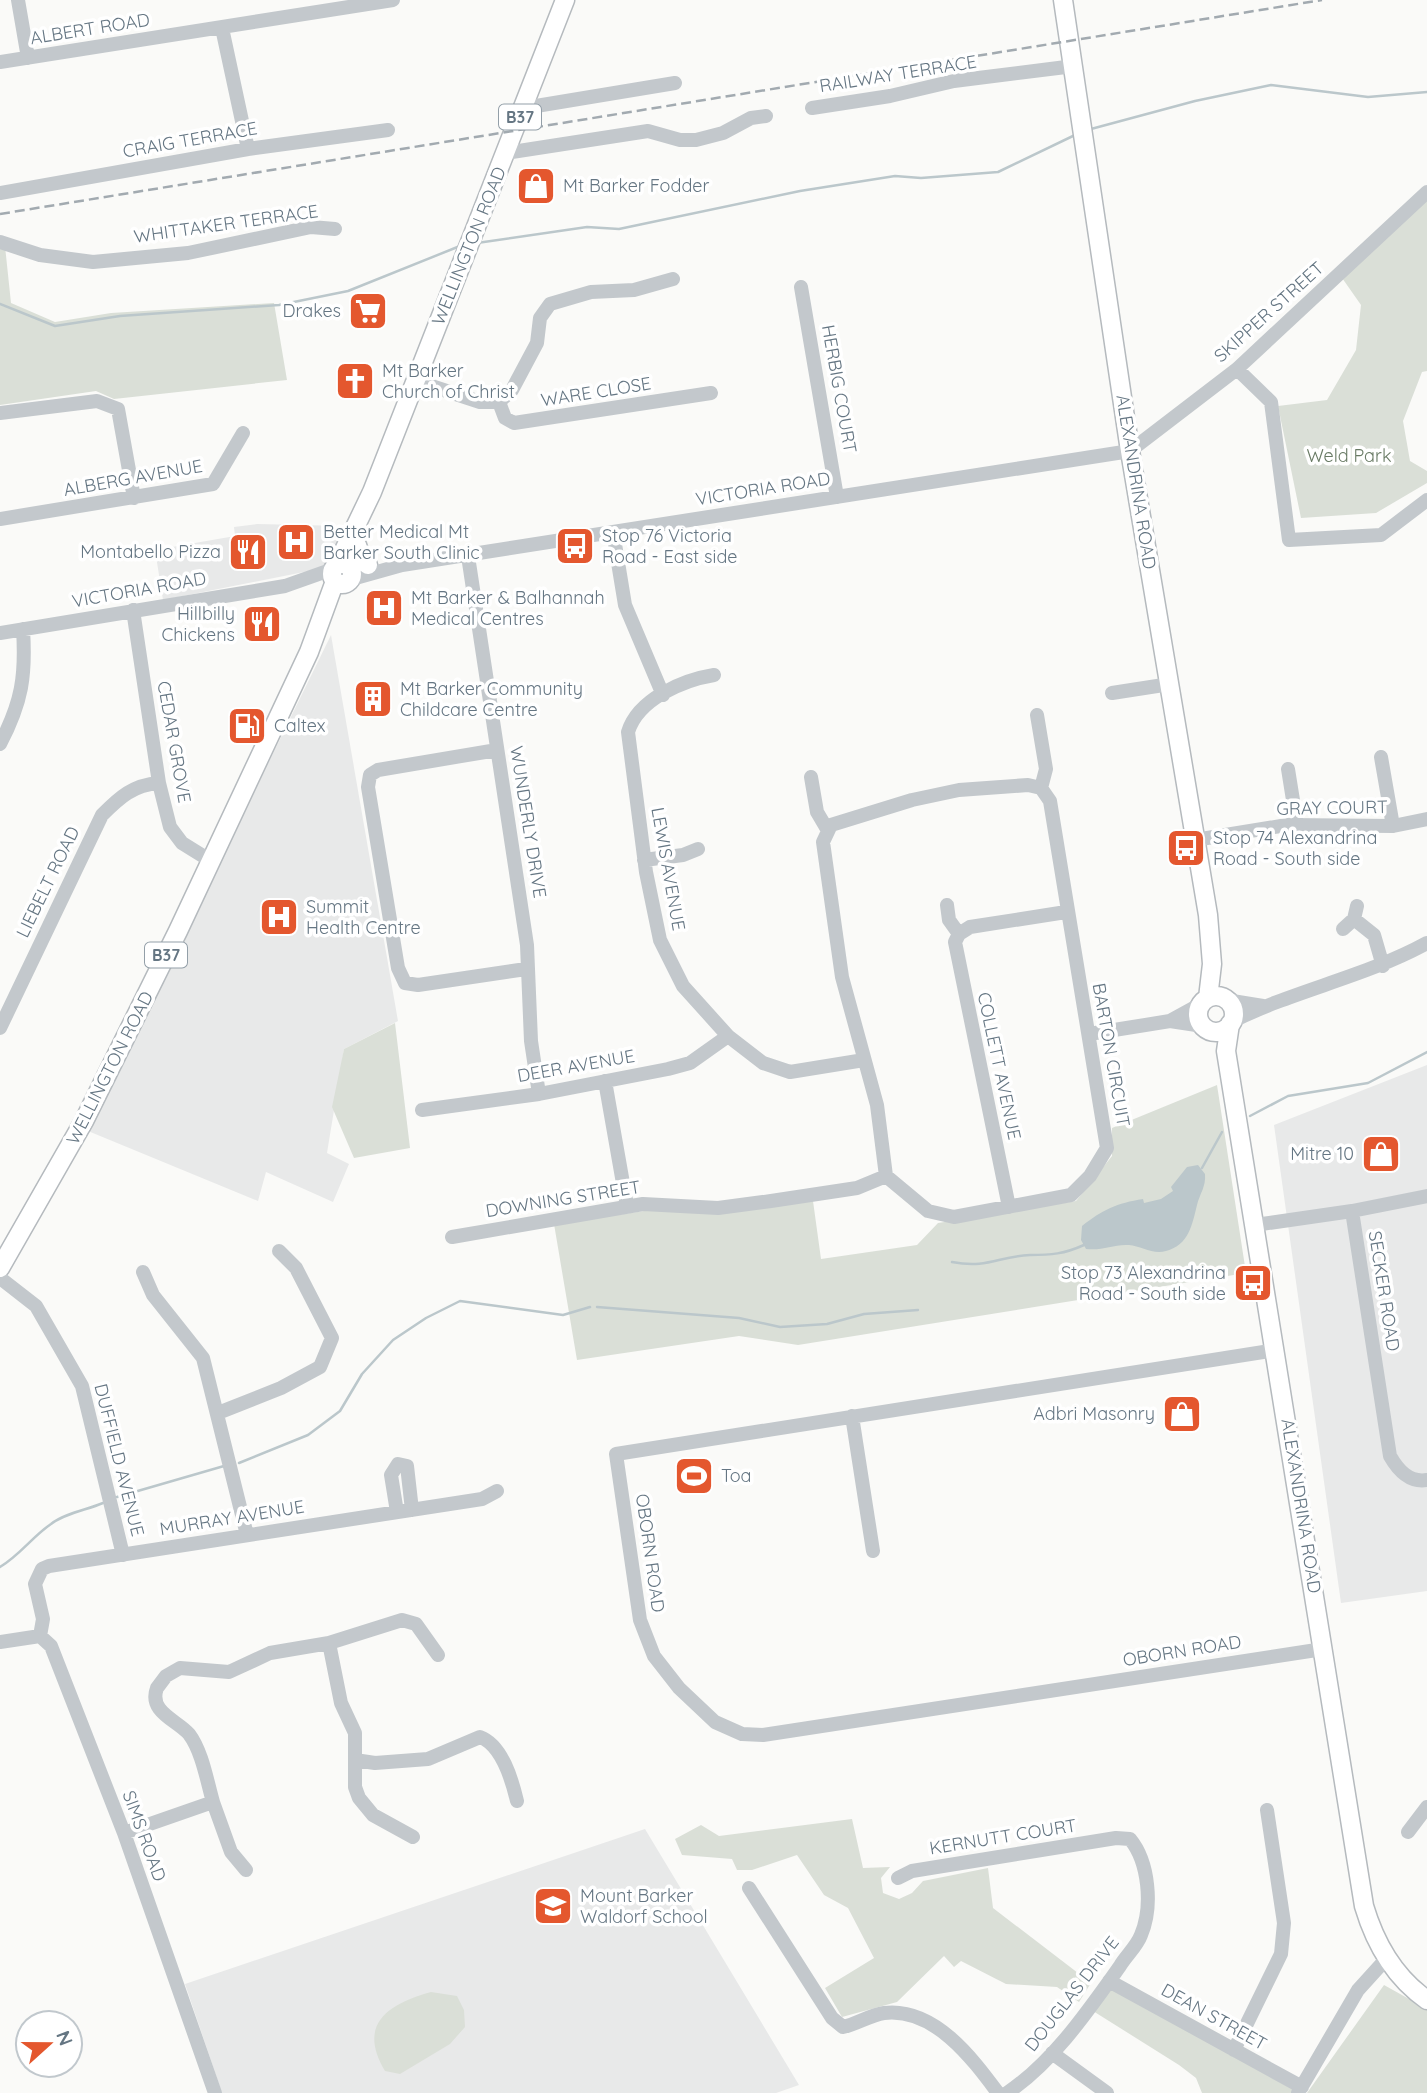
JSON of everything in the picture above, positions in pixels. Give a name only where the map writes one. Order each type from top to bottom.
[{"type":"main road","name":"WELLINGTON ROAD","points":[[0,1268],[85,1121],[317,634],[565,0]]},
{"type":"main road","name":"ALEXANDRINA ROAD","points":[[1063,0],[1130,451],[1195,840],[1212,964],[1214,1000]]},
{"type":"main road","name":"WELLINGTON ROAD","points":[[341,576],[359,555],[357,545],[372,492]]},
{"type":"main road","points":[[1205,1028],[1217,1032],[1231,1023],[1232,1007],[1214,1000],[1198,1015],[1205,1028],[1226,1051]]},
{"type":"main road","name":"ALEXANDRINA ROAD","points":[[1231,1023],[1226,1051],[1364,1906],[1372,1932],[1387,1958],[1405,1983],[1427,2000]]},
{"type":"street","points":[[18,0],[28,58]]},
{"type":"street","name":"ALBERT ROAD","points":[[0,62],[393,0]]},
{"type":"street","points":[[222,28],[248,149]]},
{"type":"street","name":"RAILWAY TERRACE","points":[[812,108],[890,96],[954,81],[1073,66]]},
{"type":"street","points":[[524,107],[675,83]]},
{"type":"street","points":[[506,153],[648,131],[680,140],[709,138],[751,118],[766,116]]},
{"type":"street","name":"CRAIG TERRACE","points":[[0,193],[248,149],[388,130]]},
{"type":"street","name":"SKIPPER STREET","points":[[1130,451],[1237,369],[1427,192]]},
{"type":"street","name":"WHITTAKER TERRACE","points":[[0,242],[59,259],[93,262],[188,253],[311,227],[335,229]]},
{"type":"street","points":[[416,381],[480,402],[499,402],[512,390],[537,343],[540,318],[550,304],[591,292],[634,290],[673,279]]},
{"type":"street","name":"HERBIG COURT","points":[[801,287],[837,497]]},
{"type":"street","points":[[1237,369],[1271,402],[1289,540],[1381,535],[1427,500]]},
{"type":"street","name":"WARE CLOSE","points":[[499,402],[505,418],[514,424],[711,393]]},
{"type":"street","points":[[0,413],[97,401],[118,409],[134,498]]},
{"type":"street","name":"ALBERG AVENUE","points":[[0,519],[213,484],[243,433]]},
{"type":"street","name":"VICTORIA ROAD","points":[[0,633],[402,565],[1130,451]]},
{"type":"street","points":[[613,532],[625,605],[663,695]]},
{"type":"street","name":"WUNDERLY DRIVE","points":[[468,556],[527,945],[531,1041],[539,1094]]},
{"type":"street","name":"VICTORIA ROAD","points":[[341,576],[402,565]]},
{"type":"street","name":"CEDAR GROVE","points":[[133,610],[159,783],[170,827],[182,844],[211,861]]},
{"type":"street","points":[[0,744],[16,713],[26,672],[23,629]]},
{"type":"street","name":"LEWIS AVENUE","points":[[714,675],[696,678],[639,710],[628,732],[645,860],[666,956],[682,986],[728,1036],[763,1063],[790,1072],[864,1060]]},
{"type":"street","points":[[1112,693],[1170,684]]},
{"type":"street","points":[[827,829],[912,800],[959,790],[1028,785],[1041,788],[1046,769],[1037,715]]},
{"type":"street","points":[[497,750],[378,770],[370,775],[368,787],[398,968],[405,983],[418,985],[526,969]]},
{"type":"street","points":[[1381,757],[1392,826]]},
{"type":"street","points":[[1288,769],[1297,825]]},
{"type":"street","points":[[811,777],[817,812],[827,829],[823,851],[842,977],[877,1105],[886,1177]]},
{"type":"street","name":"LIEBELT ROAD","points":[[0,1028],[102,815],[123,793],[142,784],[159,783]]},
{"type":"street","name":"BARTON CIRCUIT","points":[[886,1177],[905,1195],[938,1216],[954,1217],[1074,1194],[1104,1155],[1107,1139],[1066,912],[1050,801],[1041,788]]},
{"type":"street","name":"GRAY COURT","points":[[1195,840],[1297,825],[1392,826],[1427,819]]},
{"type":"street","points":[[645,860],[683,855],[698,849]]},
{"type":"street","name":"COLLETT AVENUE","points":[[947,905],[949,920],[959,934],[955,942],[956,954],[1009,1207]]},
{"type":"street","points":[[959,934],[970,927],[1066,912]]},
{"type":"street","points":[[1351,918],[1374,935],[1383,965]]},
{"type":"street","points":[[1231,1023],[1263,1006],[1383,965],[1427,943]]},
{"type":"street","points":[[1089,1034],[1170,1021],[1214,1000],[1263,1006]]},
{"type":"street","points":[[1170,1021],[1205,1028]]},
{"type":"street","name":"DEER AVENUE","points":[[422,1110],[539,1094],[691,1063],[728,1036]]},
{"type":"street","points":[[604,1081],[627,1206]]},
{"type":"street","name":"DOWNING STREET","points":[[452,1237],[627,1206],[663,1204],[718,1208],[857,1188],[886,1177]]},
{"type":"street","points":[[1352,1210],[1427,1196]]},
{"type":"street","name":"SECKER ROAD","points":[[1255,1225],[1352,1210],[1395,1478],[1427,1480]]},
{"type":"street","points":[[218,1413],[281,1388],[320,1367],[332,1338],[296,1268],[279,1251]]},
{"type":"street","points":[[143,1272],[153,1295],[204,1358],[247,1535]]},
{"type":"street","name":"DUFFIELD AVENUE","points":[[0,1278],[36,1306],[82,1386],[123,1555]]},
{"type":"street","name":"OBORN ROAD","points":[[1276,1350],[616,1454],[640,1620],[654,1656],[679,1688],[715,1722],[742,1734],[763,1735],[1323,1649]]},
{"type":"street","points":[[852,1416],[873,1550]]},
{"type":"street","points":[[397,1512],[391,1475],[398,1464],[407,1466],[412,1510]]},
{"type":"street","name":"MURRAY AVENUE","points":[[40,1636],[43,1619],[35,1584],[42,1569],[482,1499],[496,1491]]},
{"type":"street","points":[[246,1870],[231,1852],[189,1735],[166,1717],[157,1703],[155,1693],[161,1682],[180,1668],[229,1672],[271,1653],[329,1643],[410,1620],[427,1635],[438,1655]]},
{"type":"street","points":[[0,1642],[40,1636]]},
{"type":"street","name":"SIMS ROAD","points":[[40,1636],[50,1644],[58,1659],[124,1833],[215,2093]]},
{"type":"street","points":[[329,1643],[341,1703],[355,1733],[355,1787],[364,1807],[391,1827],[413,1838]]},
{"type":"street","points":[[355,1760],[375,1763],[428,1759],[480,1737],[494,1746],[513,1781],[517,1801]]},
{"type":"street","points":[[124,1833],[214,1802]]},
{"type":"street","points":[[1408,1832],[1427,1807]]},
{"type":"street","points":[[1234,2050],[1281,1954],[1284,1923],[1267,1810]]},
{"type":"street","name":"KERNUTT COURT","points":[[898,1878],[912,1871],[1116,1838]]},
{"type":"street","name":"DOUGLAS DRIVE","points":[[1007,2093],[1031,2077],[1052,2053],[1141,1936],[1147,1909],[1140,1852],[1130,1839],[1116,1838]]},
{"type":"street","points":[[749,1888],[832,2018],[843,2026],[882,2013],[903,2013],[933,2025],[972,2057],[998,2093]]},
{"type":"street","points":[[1300,2090],[1358,1990],[1387,1958]]},
{"type":"street","name":"DEAN STREET","points":[[1109,1981],[1300,2090]]},
{"type":"street","points":[[1052,2053],[1107,2093]]},
{"type":"shaded area","points":[[257,524],[345,526],[324,568],[163,600],[155,550],[235,536],[234,527]]},
{"type":"shaded area","points":[[331,635],[398,1021],[344,1049],[327,1153],[349,1164],[333,1202],[266,1172],[258,1201],[88,1131]]},
{"type":"shaded area","points":[[1427,1065],[1427,1591],[1341,1603],[1274,1125]]},
{"type":"shaded area","points":[[1198,1165],[1205,1174],[1205,1183],[1191,1227],[1180,1244],[1161,1252],[1129,1245],[1086,1249],[1081,1240],[1082,1226],[1089,1220],[1103,1211],[1125,1203],[1161,1199],[1173,1191],[1171,1187],[1187,1167]]},
{"type":"shaded area","name":"Mount Barker Waldorf School","points":[[645,1829],[799,2085],[776,2093],[222,2093],[185,1984]]},
{"type":"green space","name":"Weld Park","points":[[1427,194],[1427,371],[1422,372],[1403,421],[1410,461],[1427,471],[1427,483],[1376,513],[1301,518],[1278,406],[1327,400],[1356,350],[1361,305],[1340,275]]},
{"type":"green space","points":[[5,246],[11,303],[55,322],[111,313],[274,303],[287,380],[114,399],[96,391],[0,405],[0,247]]},
{"type":"green space","points":[[395,1023],[410,1148],[354,1158],[332,1107],[344,1049]]},
{"type":"green space","points":[[1217,1085],[1246,1273],[798,1345],[739,1336],[577,1360],[554,1224],[644,1211],[813,1201],[821,1259],[917,1245],[938,1223],[1076,1201],[1112,1156],[1112,1128]]},
{"type":"green space","points":[[852,1819],[863,1868],[890,1867],[881,1878],[883,1893],[899,1899],[912,1893],[923,1881],[988,1868],[993,1908],[1091,1983],[1079,2002],[1057,1987],[1006,1984],[961,1961],[954,1967],[944,1956],[897,2002],[842,2017],[825,1988],[874,1958],[848,1908],[824,1895],[797,1855],[752,1870],[737,1870],[732,1859],[682,1855],[675,1839],[701,1825],[719,1836]]},
{"type":"green space","points":[[1384,1985],[1427,2009],[1427,2093],[1307,2093]]},
{"type":"green space","points":[[1110,1988],[1294,2090],[1292,2093],[1202,2093],[1196,2078],[1179,2065],[1093,2011]]},
{"type":"green space","points":[[431,1992],[457,1996],[464,2010],[465,2027],[450,2044],[400,2074],[385,2071],[374,2041],[381,2018],[402,2003]]},
{"type":"waterway","points":[[1091,129],[1195,101],[1271,85],[1368,97],[1427,92]]},
{"type":"waterway","points":[[477,243],[587,227],[619,229],[800,191],[895,176],[921,178],[998,172],[1075,135]]},
{"type":"waterway","points":[[0,304],[55,326],[120,316],[279,305],[348,291],[460,246]]},
{"type":"waterway","points":[[1250,1116],[1288,1096],[1368,1083],[1427,1052]]},
{"type":"waterway","points":[[1202,1168],[1222,1132]]},
{"type":"waterway","points":[[952,1262],[984,1263],[1019,1256],[1057,1253],[1084,1245]]},
{"type":"waterway","points":[[239,1463],[308,1435],[340,1411],[362,1374],[393,1340],[426,1318],[460,1301],[563,1315],[590,1307]]},
{"type":"waterway","points":[[597,1307],[739,1318],[780,1327],[827,1324],[864,1314],[918,1310]]},
{"type":"waterway","points":[[117,1497],[224,1466]]},
{"type":"waterway","points":[[0,1567],[57,1520],[103,1503]]},
{"type":"railway","points":[[0,214],[1322,0]]},
{"type":"place","name":"Mt Barker Fodder","points":[[536,186]]},
{"type":"place","name":"Drakes","points":[[368,311]]},
{"type":"place","name":"Mt Barker Church of Christ","points":[[355,381]]},
{"type":"place","name":"Better Medical Mt Barker South Clinic","points":[[296,542]]},
{"type":"place","name":"Stop 76 Victoria Road - East side","points":[[575,546]]},
{"type":"place","name":"Montabello Pizza","points":[[248,552]]},
{"type":"place","name":"Mt Barker & Balhannah Medical Centres","points":[[384,608]]},
{"type":"place","name":"Hillbilly Chickens","points":[[262,624]]},
{"type":"place","name":"Mt Barker Community Childcare Centre","points":[[373,699]]},
{"type":"place","name":"Caltex","points":[[247,726]]},
{"type":"place","name":"Stop 74 Alexandrina Road - South side","points":[[1186,848]]},
{"type":"place","name":"Summit Health Centre","points":[[279,917]]},
{"type":"place","name":"Mitre 10","points":[[1381,1154]]},
{"type":"place","name":"Stop 73 Alexandrina Road - South side","points":[[1253,1283]]},
{"type":"place","name":"Adbri Masonry","points":[[1182,1414]]},
{"type":"place","name":"Toa","points":[[694,1476]]},
{"type":"place","name":"Mount Barker Waldorf School","points":[[553,1906]]}]
